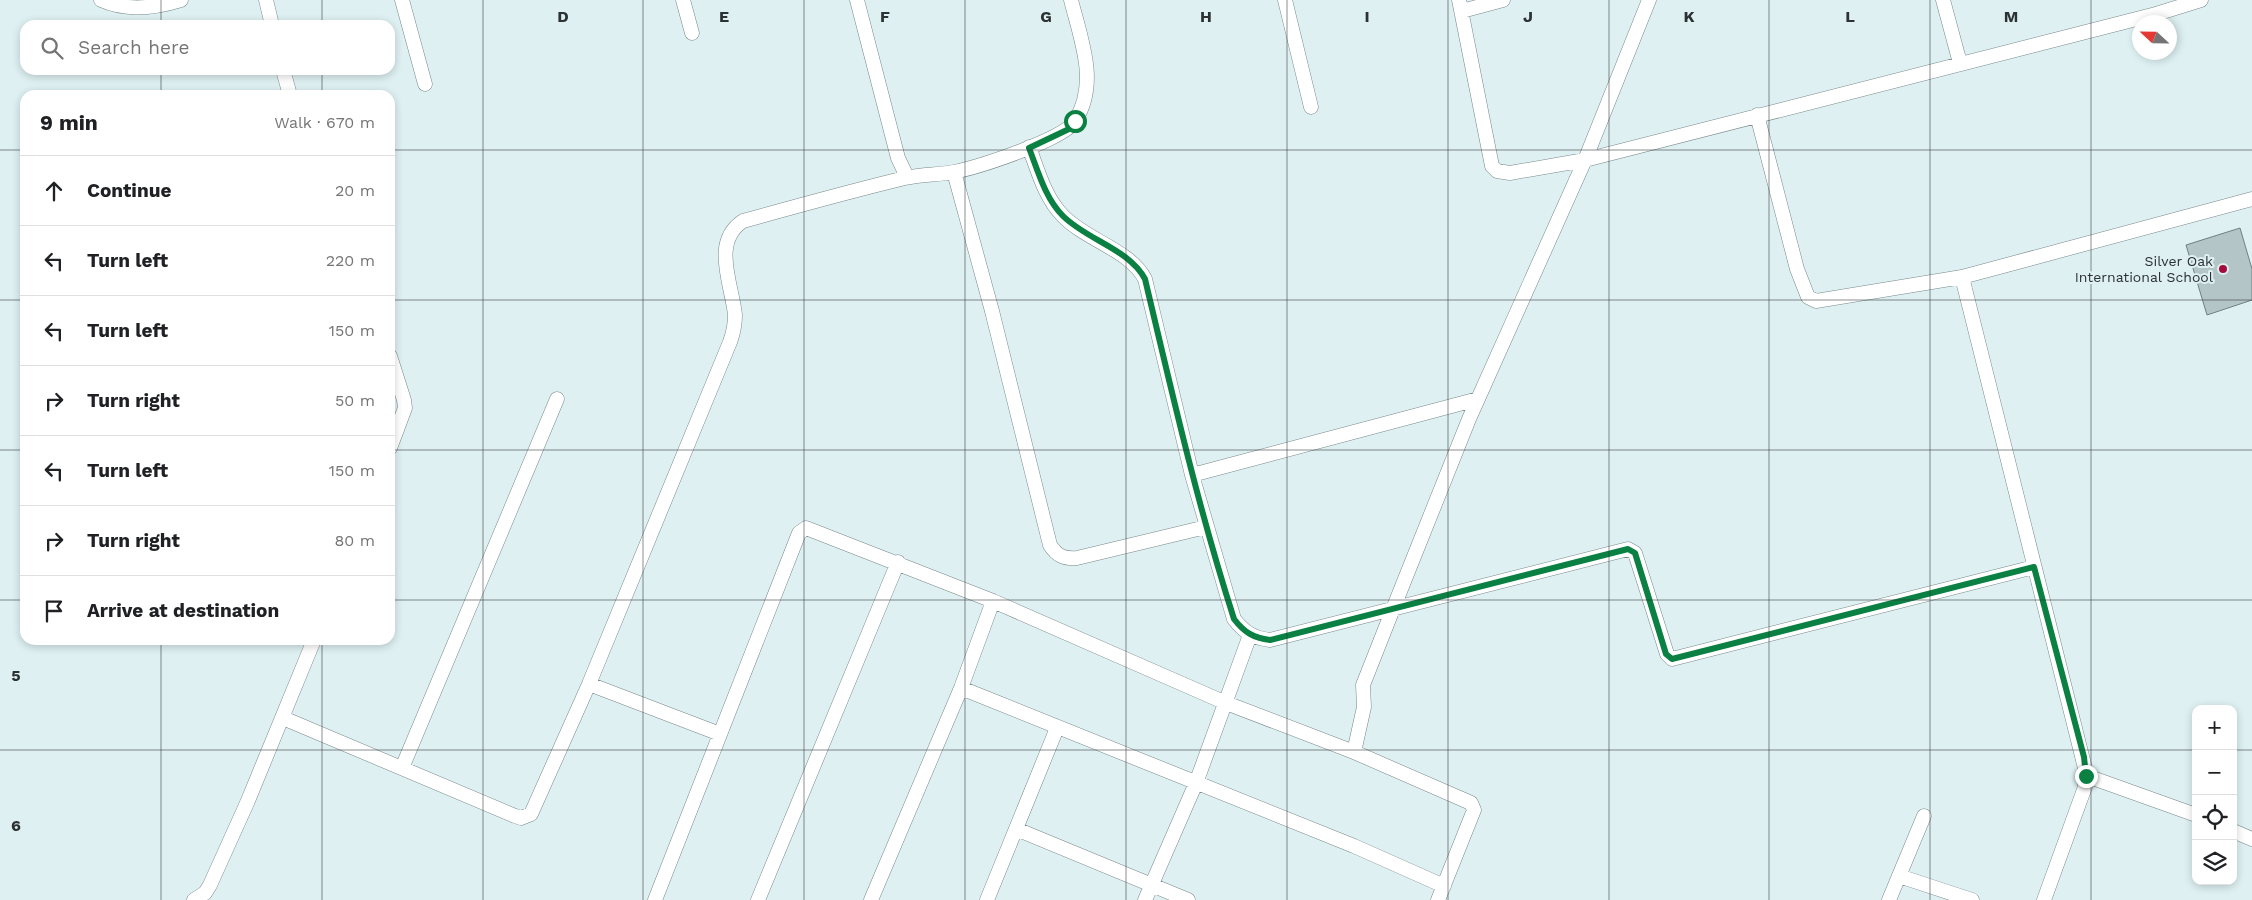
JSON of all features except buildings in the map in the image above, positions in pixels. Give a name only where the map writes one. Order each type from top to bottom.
[{"type":"street","points":[[101,0],[118,6],[135,8],[181,0]]},
{"type":"street","points":[[266,0],[271,20]]},
{"type":"street","points":[[402,0],[425,84]]},
{"type":"street","points":[[683,0],[692,33]]},
{"type":"street","points":[[858,0],[898,158],[907,177]]},
{"type":"street","points":[[282,718],[515,816],[526,817],[531,814],[589,684],[730,342],[735,317],[725,246],[730,232],[743,221],[907,177],[954,172],[1029,148],[1069,129],[1082,108],[1086,94],[1087,61],[1071,0]]},
{"type":"street","points":[[1285,0],[1311,107]]},
{"type":"street","points":[[1503,0],[1460,6],[1492,166],[1502,173],[1585,160],[1757,114],[2156,14],[2201,0]]},
{"type":"street","points":[[1354,752],[1364,707],[1363,685],[1393,608],[1478,399],[1585,160],[1649,0]]},
{"type":"street","points":[[1943,0],[1960,63]]},
{"type":"street","points":[[284,75],[289,90]]},
{"type":"street","points":[[1757,114],[1797,269],[1810,299],[1820,301],[1962,277],[2252,199]]},
{"type":"street","points":[[1029,148],[1047,194],[1060,212],[1084,232],[1136,264],[1145,279],[1206,527],[1234,619],[1241,629],[1250,635],[1270,640],[1628,549],[1635,553],[1666,654],[1672,659],[2034,567]]},
{"type":"street","points":[[954,172],[992,311],[1050,545],[1054,551],[1068,559],[1077,558],[1206,527]]},
{"type":"street","points":[[1962,277],[2034,567],[2084,757],[2085,787],[2044,900]]},
{"type":"street","points":[[395,372],[405,408],[395,435]]},
{"type":"street","points":[[402,768],[557,399]]},
{"type":"street","points":[[1192,475],[1478,399]]},
{"type":"street","points":[[655,900],[801,530],[809,528],[993,601],[1226,703],[1354,752],[1466,800],[1473,806],[1474,810],[1438,900]]},
{"type":"street","points":[[758,900],[898,562]]},
{"type":"street","points":[[871,900],[961,688],[993,601]]},
{"type":"street","points":[[1145,900],[1196,783],[1250,635]]},
{"type":"street","points":[[194,900],[205,893],[210,885],[247,803],[312,645]]},
{"type":"street","points":[[589,684],[720,734]]},
{"type":"street","points":[[961,688],[1354,846],[1444,886]]},
{"type":"street","points":[[987,900],[1057,728]]},
{"type":"street","points":[[2086,776],[2192,815]]},
{"type":"street","points":[[1889,900],[1924,816]]},
{"type":"street","points":[[1016,829],[1188,900]]},
{"type":"street","points":[[2237,833],[2252,839]]},
{"type":"street","points":[[1899,876],[1972,900]]},
{"type":"place","name":"Silver Oak International School","points":[[2223,269]]},
{"type":"route","points":[[1075,121],[1069,129],[1029,148],[1047,194],[1064,218],[1136,264],[1142,272],[1206,527],[1234,619],[1241,629],[1250,635],[1270,640],[1631,549],[1635,553],[1666,654],[1672,659],[2034,567],[2084,757],[2086,776]]}]
